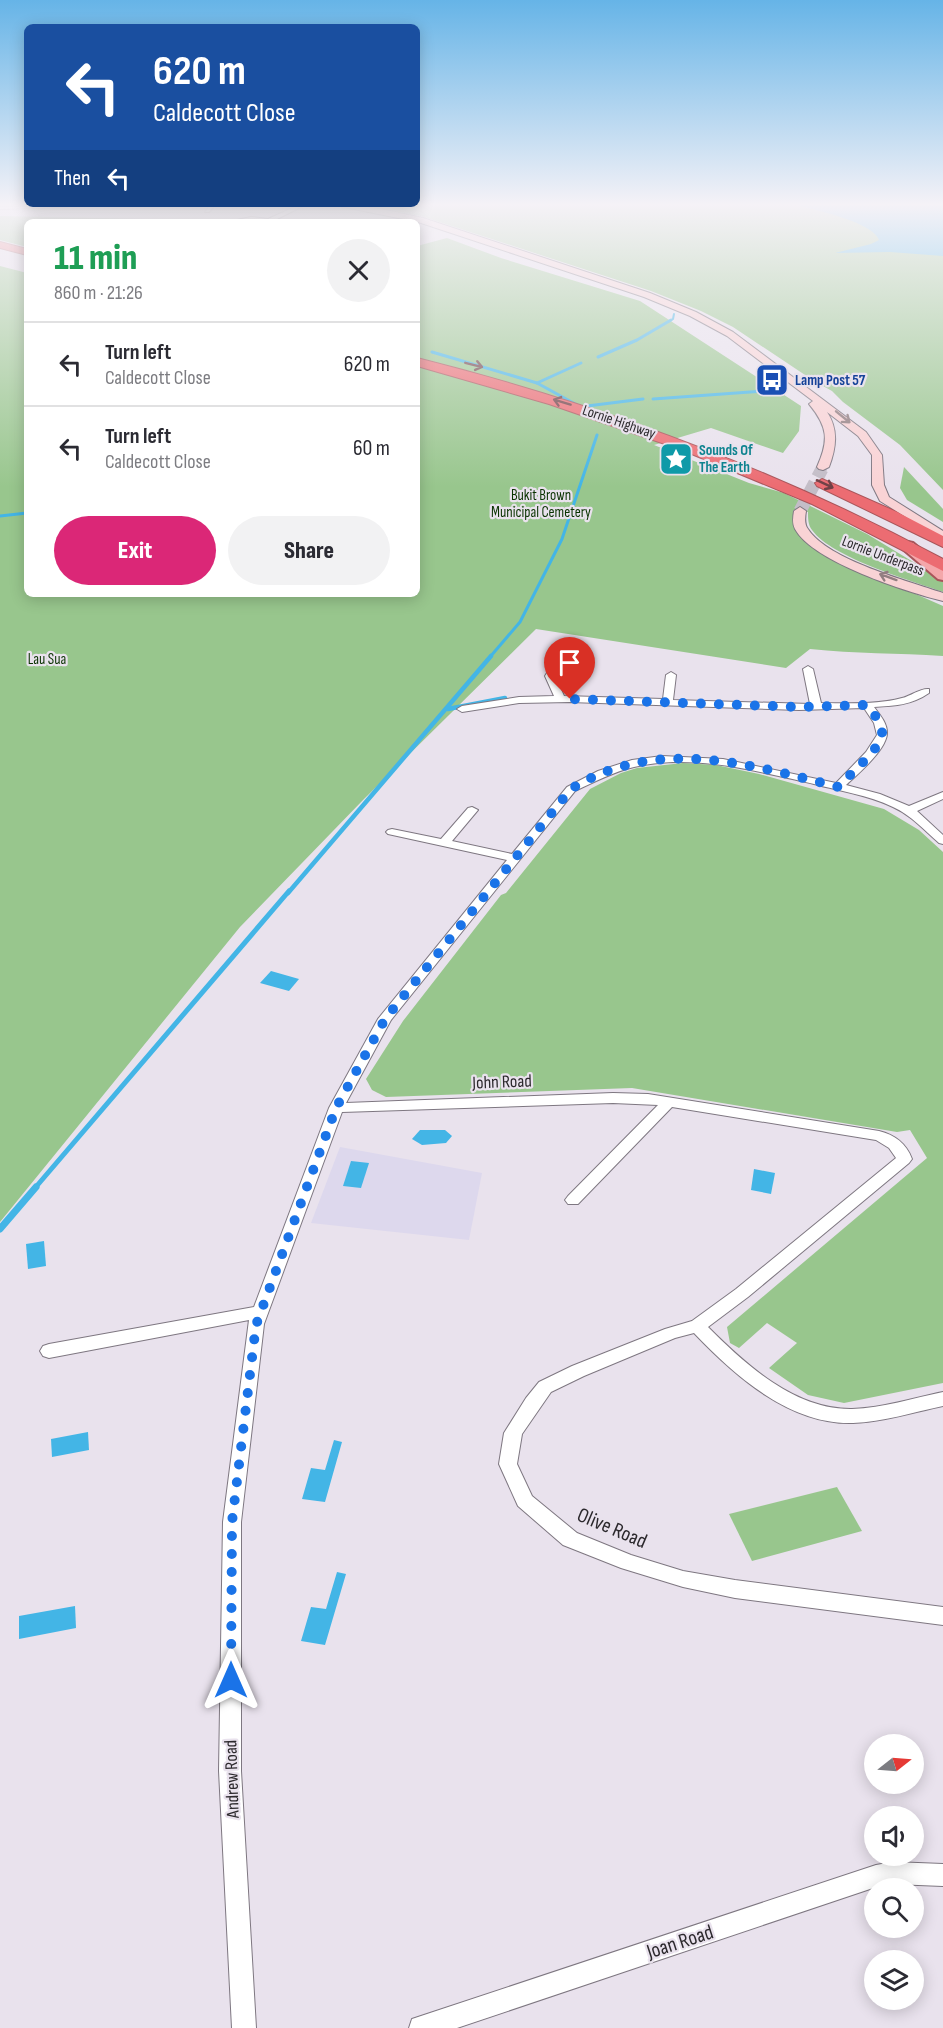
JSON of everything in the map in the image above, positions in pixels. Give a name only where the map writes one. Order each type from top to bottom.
[{"type":"highway","points":[[420,351],[518,376]]},
{"type":"highway","name":"Lornie Highway","points":[[420,363],[570,405],[689,447],[821,501],[943,566]]},
{"type":"highway","points":[[804,474],[892,515],[943,543]]},
{"type":"main road","points":[[908,546],[943,576]]},
{"type":"street","points":[[644,298],[707,326],[809,400],[823,413],[831,430],[831,450],[823,467]]},
{"type":"street","points":[[647,298],[683,310],[713,324],[748,346],[862,434],[877,455],[878,485],[884,499],[943,536]]},
{"type":"street","name":"Lornie Underpass","points":[[800,511],[801,530],[825,551],[865,569],[943,597]]},
{"type":"street","points":[[560,699],[550,676],[561,658]]},
{"type":"street","points":[[808,669],[816,706]]},
{"type":"street","points":[[668,702],[671,675]]},
{"type":"street","points":[[462,709],[519,700],[560,699],[816,706],[867,705],[906,701],[925,691]]},
{"type":"street","points":[[838,787],[876,747],[882,735],[878,720],[867,705]]},
{"type":"street","name":"Andrew Road","points":[[244,2028],[230,1771],[232,1522],[256,1325],[336,1108],[385,1019],[571,789],[592,776],[619,766],[678,757],[712,759],[880,798],[908,811]]},
{"type":"street","points":[[943,795],[908,811],[943,841]]},
{"type":"street","points":[[444,843],[472,810]]},
{"type":"street","points":[[392,832],[515,858]]},
{"type":"street","name":"John Road","points":[[336,1108],[613,1098],[669,1102],[879,1136],[891,1141],[899,1148],[904,1159]]},
{"type":"street","points":[[573,1200],[669,1102]]},
{"type":"street","name":"Olive Road","points":[[904,1159],[742,1293],[697,1326],[661,1337],[545,1387],[532,1402],[513,1434],[508,1464],[525,1501],[570,1539],[628,1562],[682,1579],[735,1589],[943,1616]]},
{"type":"street","points":[[49,1351],[261,1312]]},
{"type":"street","points":[[697,1326],[714,1344],[773,1391],[795,1404],[818,1413],[850,1416],[943,1399]]},
{"type":"street","name":"Joan Road","points":[[420,2028],[876,1876],[893,1873],[943,1875]]},
{"type":"shaded area","points":[[340,1147],[482,1173],[469,1240],[311,1223]]},
{"type":"green space","name":"Bukit Brown Municipal Cemetery","points":[[0,298],[24,298],[24,597],[420,597],[420,298],[629,298],[640,301],[801,406],[799,431],[783,453],[711,428],[654,445],[749,483],[784,493],[867,534],[943,580],[943,592],[854,559],[836,550],[812,530],[808,512],[793,510],[797,531],[810,545],[822,553],[943,606],[943,656],[810,649],[786,668],[536,629],[364,799],[240,927],[0,1222]]},
{"type":"green space","points":[[668,298],[943,298],[943,490],[900,445],[832,391],[733,327]]},
{"type":"green space","points":[[904,467],[943,509],[943,522],[907,500],[900,488]]},
{"type":"green space","points":[[683,763],[716,765],[759,774],[884,809],[919,830],[943,852],[943,1383],[844,1403],[808,1395],[769,1368],[797,1343],[767,1323],[739,1348],[730,1343],[727,1327],[927,1158],[910,1130],[897,1132],[632,1088],[386,1097],[372,1090],[366,1079],[403,1021],[501,895],[506,893],[590,789],[621,773],[637,768]]},
{"type":"green space","points":[[837,1487],[862,1531],[752,1561],[729,1514]]},
{"type":"water","points":[[271,971],[299,979],[289,991],[260,983]]},
{"type":"water","points":[[420,1130],[445,1130],[452,1136],[446,1143],[422,1145],[412,1139]]},
{"type":"water","points":[[351,1161],[369,1163],[361,1188],[343,1186]]},
{"type":"water","points":[[754,1169],[775,1173],[771,1194],[751,1190]]},
{"type":"water","points":[[44,1241],[46,1266],[28,1269],[26,1244]]},
{"type":"water","points":[[88,1432],[89,1450],[52,1457],[51,1439]]},
{"type":"water","points":[[334,1440],[342,1442],[325,1502],[302,1499],[311,1468],[325,1470]]},
{"type":"water","points":[[337,1572],[346,1574],[325,1645],[301,1641],[311,1607],[326,1609]]},
{"type":"water","points":[[75,1606],[76,1628],[19,1639],[19,1616]]},
{"type":"waterway","points":[[668,322],[673,319],[674,314]]},
{"type":"waterway","points":[[598,357],[637,340],[671,320]]},
{"type":"waterway","points":[[432,352],[537,383]]},
{"type":"waterway","points":[[537,383],[581,363]]},
{"type":"waterway","points":[[537,383],[579,406]]},
{"type":"waterway","points":[[653,399],[765,391]]},
{"type":"waterway","points":[[579,407],[643,399]]},
{"type":"waterway","points":[[490,657],[520,622],[562,539],[597,435]]},
{"type":"waterway","points":[[0,516],[24,513]]},
{"type":"waterway","points":[[288,893],[491,656]]},
{"type":"waterway","points":[[448,709],[505,698]]},
{"type":"waterway","points":[[35,1188],[289,891]]},
{"type":"waterway","points":[[0,1229],[36,1187]]},
{"type":"tunnel","points":[[800,511],[822,469]]},
{"type":"place","name":"Lamp Post 57","points":[[772,380]]},
{"type":"place","name":"Sounds Of The Earth","points":[[676,459]]},
{"type":"route","points":[[231,1680],[232,1522],[256,1324],[336,1108],[385,1019],[571,789],[592,776],[619,766],[678,757],[712,759],[838,787],[876,747],[882,735],[878,720],[867,705],[799,707],[570,699]]},
{"type":"park label","name":"Lau Sua","points":[[47,659]]}]
